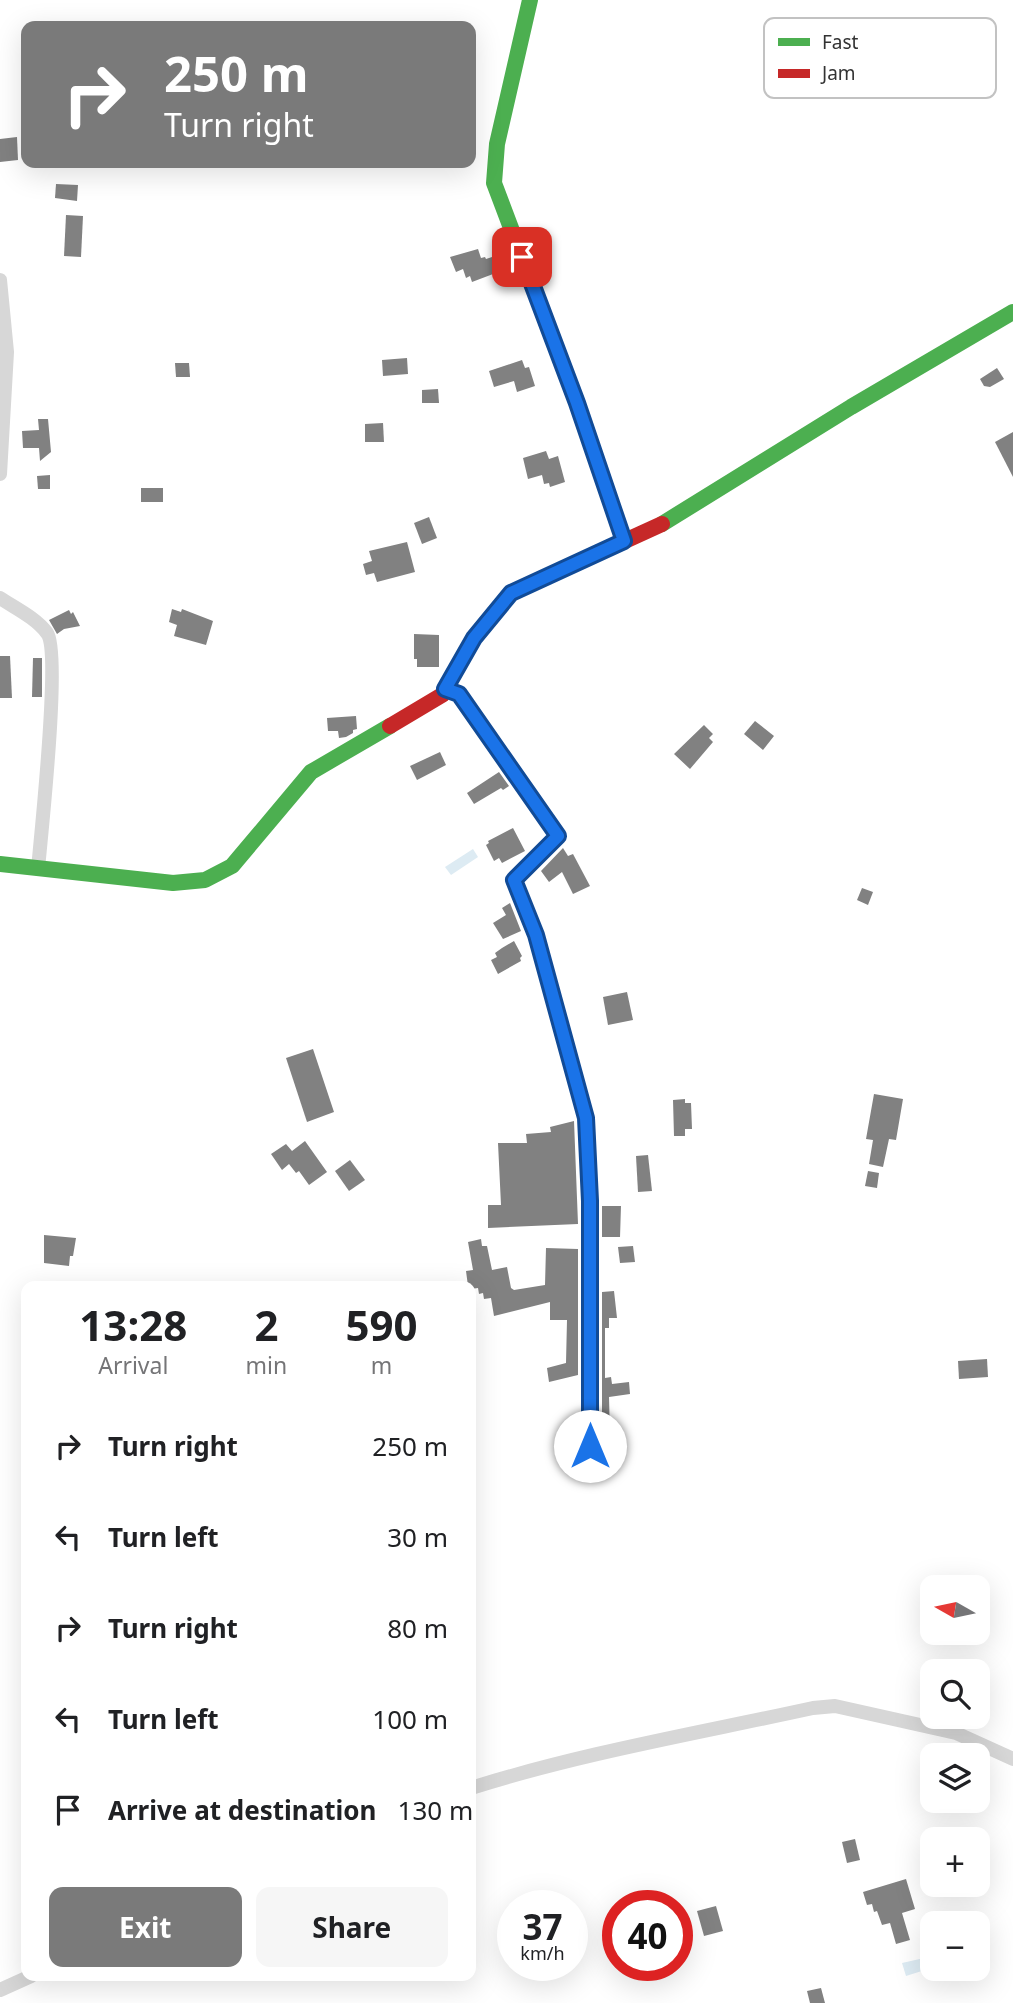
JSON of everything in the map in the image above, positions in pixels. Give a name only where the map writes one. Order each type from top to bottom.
[{"type":"street","points":[[530,0],[497,144],[494,184],[577,403],[624,541]]},
{"type":"street","points":[[0,280],[7,352],[0,474]]},
{"type":"street","points":[[0,864],[173,883],[205,880],[232,866],[311,772],[442,695],[474,638],[511,593],[662,524],[843,411],[1013,312]]},
{"type":"street","points":[[0,598],[26,615],[49,635],[52,653],[52,687],[38,869]]},
{"type":"street","points":[[445,689],[459,694],[558,836],[514,880],[536,935],[586,1118],[590,1201],[590,1446]]},
{"type":"street","points":[[476,1786],[594,1756],[813,1708],[835,1706],[956,1733],[1013,1759]]},
{"type":"street","points":[[0,1990],[21,1981]]},
{"type":"shaded area","points":[[473,849],[478,857],[451,875],[445,867]]},
{"type":"shaded area","points":[[920,1959],[920,1972],[906,1976],[902,1963]]},
{"type":"building","points":[[17,137],[18,160],[0,162],[0,139]]},
{"type":"building","points":[[56,184],[78,185],[77,201],[55,198]]},
{"type":"building","points":[[66,215],[83,216],[81,257],[64,256]]},
{"type":"building","points":[[478,249],[481,258],[495,256],[501,271],[472,282],[470,276],[466,278],[463,269],[456,272],[450,257]]},
{"type":"building","points":[[407,358],[408,374],[383,376],[382,360]]},
{"type":"building","points":[[522,360],[525,368],[529,367],[535,386],[517,392],[514,381],[494,387],[489,371]]},
{"type":"building","points":[[175,363],[189,363],[190,377],[176,377]]},
{"type":"building","points":[[997,368],[1004,379],[990,387],[984,386],[980,379]]},
{"type":"building","points":[[438,389],[439,403],[422,403],[422,390]]},
{"type":"building","points":[[38,419],[48,419],[51,452],[40,461],[39,448],[23,448],[22,431],[39,430]]},
{"type":"building","points":[[383,423],[384,442],[365,442],[365,424]]},
{"type":"building","points":[[1013,432],[1013,477],[995,442]]},
{"type":"building","points":[[546,451],[549,459],[558,456],[565,482],[550,487],[549,483],[544,484],[542,475],[528,479],[523,458]]},
{"type":"building","points":[[50,475],[50,489],[38,489],[37,476]]},
{"type":"building","points":[[141,488],[163,488],[163,502],[141,502]]},
{"type":"building","points":[[429,517],[437,538],[422,544],[414,523]]},
{"type":"building","points":[[407,542],[415,572],[377,582],[374,573],[366,575],[363,564],[372,561],[369,551]]},
{"type":"building","points":[[172,609],[181,612],[182,609],[213,621],[206,645],[174,636],[177,625],[169,622]]},
{"type":"building","points":[[69,610],[71,614],[73,612],[80,626],[64,629],[57,634],[49,620]]},
{"type":"building","points":[[414,634],[439,635],[439,667],[417,667],[417,659],[414,659]]},
{"type":"building","points":[[0,656],[10,656],[12,698],[0,698]]},
{"type":"building","points":[[33,658],[42,658],[42,697],[32,697]]},
{"type":"building","points":[[356,716],[357,729],[346,737],[339,738],[338,731],[328,731],[327,718]]},
{"type":"building","points":[[755,721],[774,736],[763,750],[744,734]]},
{"type":"building","points":[[704,725],[713,734],[709,738],[713,742],[690,769],[674,754]]},
{"type":"building","points":[[440,752],[446,765],[417,780],[410,766]]},
{"type":"building","points":[[499,772],[509,786],[474,804],[467,793]]},
{"type":"building","points":[[513,828],[525,851],[502,863],[499,858],[494,861],[486,845],[488,841]]},
{"type":"building","points":[[563,848],[568,856],[573,854],[590,886],[573,894],[562,872],[549,882],[541,871]]},
{"type":"building","points":[[862,888],[873,892],[868,905],[857,900]]},
{"type":"building","points":[[510,903],[521,931],[503,939],[493,923],[506,915],[502,908]]},
{"type":"building","points":[[514,941],[522,956],[521,961],[498,974],[491,960],[497,957],[495,953]]},
{"type":"building","points":[[627,992],[633,1020],[608,1025],[603,997]]},
{"type":"building","points":[[313,1049],[334,1112],[307,1122],[286,1058]]},
{"type":"building","points":[[874,1094],[903,1099],[896,1140],[889,1139],[883,1167],[869,1164],[873,1140],[866,1139]]},
{"type":"building","points":[[685,1099],[685,1103],[691,1103],[692,1129],[685,1129],[685,1136],[674,1136],[673,1100]]},
{"type":"building","points":[[574,1121],[578,1224],[488,1228],[488,1205],[501,1205],[498,1143],[527,1143],[526,1134],[551,1132],[550,1127]]},
{"type":"building","points":[[305,1141],[327,1172],[309,1185],[299,1171],[296,1173],[289,1164],[282,1170],[271,1154],[286,1144],[292,1151]]},
{"type":"building","points":[[648,1155],[652,1191],[638,1192],[636,1156]]},
{"type":"building","points":[[350,1160],[365,1180],[349,1191],[335,1171]]},
{"type":"building","points":[[868,1171],[879,1173],[877,1188],[865,1186]]},
{"type":"building","points":[[602,1206],[621,1206],[620,1237],[602,1237]]},
{"type":"building","points":[[44,1235],[76,1238],[69,1266],[44,1263]]},
{"type":"building","points":[[481,1239],[482,1246],[487,1246],[492,1270],[507,1267],[511,1288],[514,1290],[545,1285],[546,1248],[578,1249],[578,1375],[549,1382],[547,1368],[566,1363],[567,1320],[550,1320],[550,1302],[494,1316],[491,1298],[484,1299],[483,1293],[479,1294],[476,1281],[467,1281],[466,1271],[473,1270],[468,1242]]},
{"type":"building","points":[[633,1246],[635,1262],[620,1263],[618,1247]]},
{"type":"building","points":[[614,1291],[617,1318],[609,1318],[609,1328],[605,1328],[605,1378],[611,1377],[612,1384],[629,1382],[630,1394],[609,1397],[610,1436],[602,1436],[602,1292]]},
{"type":"building","points":[[987,1359],[988,1377],[959,1379],[958,1361]]},
{"type":"building","points":[[578,1445],[580,1453],[587,1457],[588,1480],[581,1481],[573,1446]]},
{"type":"building","points":[[855,1839],[860,1860],[847,1863],[842,1842]]},
{"type":"building","points":[[906,1879],[915,1909],[902,1913],[910,1940],[896,1944],[890,1923],[882,1925],[872,1904],[867,1905],[863,1892]]},
{"type":"building","points":[[716,1906],[723,1931],[704,1936],[697,1911]]},
{"type":"building","points":[[821,1988],[825,2003],[810,2003],[807,1991]]},
{"type":"traffic: fast","points":[[530,0],[497,144],[494,183],[577,403],[624,541]]},
{"type":"traffic: fast","points":[[662,524],[851,407],[1013,312]]},
{"type":"traffic: fast","points":[[445,689],[459,694],[558,836],[514,880],[536,935],[586,1117]]},
{"type":"traffic: fast","points":[[0,864],[173,883],[205,880],[232,866],[311,772],[390,726]]},
{"type":"traffic: jam","points":[[390,726],[442,695],[474,638],[511,593],[662,524]]},
{"type":"traffic: jam","points":[[586,1117],[590,1201],[590,1446]]},
{"type":"route","points":[[522,257],[577,403],[624,541],[511,593],[474,638],[445,689],[459,694],[558,836],[514,880],[536,935],[586,1118],[590,1201],[590,1446]]}]
